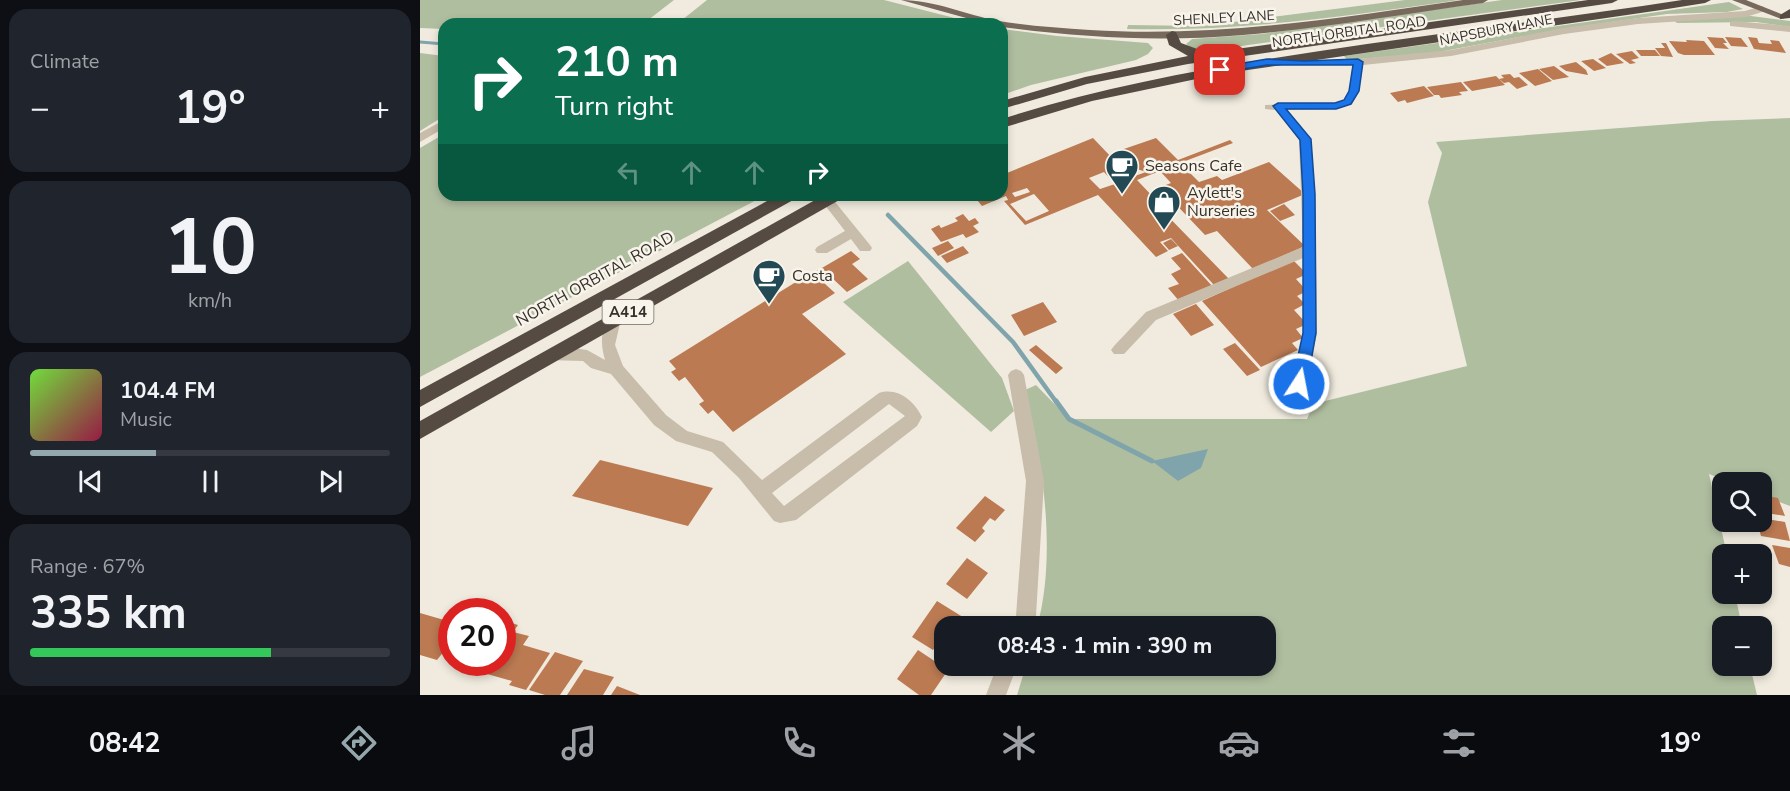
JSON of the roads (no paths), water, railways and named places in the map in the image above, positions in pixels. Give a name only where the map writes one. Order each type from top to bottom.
[{"type":"highway","name":"NORTH ORBITAL ROAD","points":[[1008,103],[1085,81],[1148,67],[1225,54],[1612,0]]},
{"type":"highway","name":"NORTH ORBITAL ROAD","points":[[1008,122],[1097,94],[1172,78],[1267,62],[1705,0]]},
{"type":"highway","points":[[1148,67],[1165,59],[1174,40],[1190,53],[1225,54]]},
{"type":"highway","points":[[1267,62],[1304,64],[1358,62]]},
{"type":"highway","name":"NORTH ORBITAL ROAD","points":[[420,399],[779,201]]},
{"type":"highway","name":"A414","points":[[420,431],[825,201]]},
{"type":"main road","name":"SHENLEY LANE","points":[[906,0],[977,18]]},
{"type":"main road","name":"SHENLEY LANE","points":[[1008,25],[1174,40],[1483,0]]},
{"type":"main road","points":[[1742,2],[1788,16]]},
{"type":"street","name":"NAPSBURY LANE","points":[[1358,62],[1451,53],[1564,31],[1638,21],[1746,14],[1762,9]]},
{"type":"street","name":"NAPSBURY LANE","points":[[1638,21],[1655,26],[1748,24],[1790,29]]},
{"type":"street","points":[[1299,384],[1310,333],[1309,194],[1305,139],[1274,106],[1336,106],[1348,102],[1354,91],[1358,62]]},
{"type":"street","points":[[420,138],[438,127]]},
{"type":"street","points":[[834,201],[852,233],[865,248]]},
{"type":"street","points":[[822,250],[852,233]]},
{"type":"street","points":[[1119,350],[1151,316],[1308,250]]},
{"type":"street","points":[[614,319],[608,345],[616,369],[660,420],[682,436],[717,447],[761,491],[780,515],[790,514],[914,417],[893,397],[885,398],[761,491]]},
{"type":"street","points":[[551,356],[573,354],[587,357],[596,364],[616,369]]},
{"type":"street","points":[[1016,375],[1035,481],[1026,616]]},
{"type":"street","points":[[996,695],[1003,676]]},
{"type":"water","points":[[1208,449],[1201,468],[1178,481],[1152,461]]},
{"type":"waterway","points":[[420,42],[438,44]]},
{"type":"waterway","points":[[888,215],[1013,342],[1057,403]]},
{"type":"waterway","points":[[1056,401],[1069,419],[1152,461]]},
{"type":"place","name":"Seasons Cafe","points":[[1122,195]]},
{"type":"place","name":"Aylett's Nurseries","points":[[1164,231]]},
{"type":"place","name":"Costa","points":[[769,305]]}]
